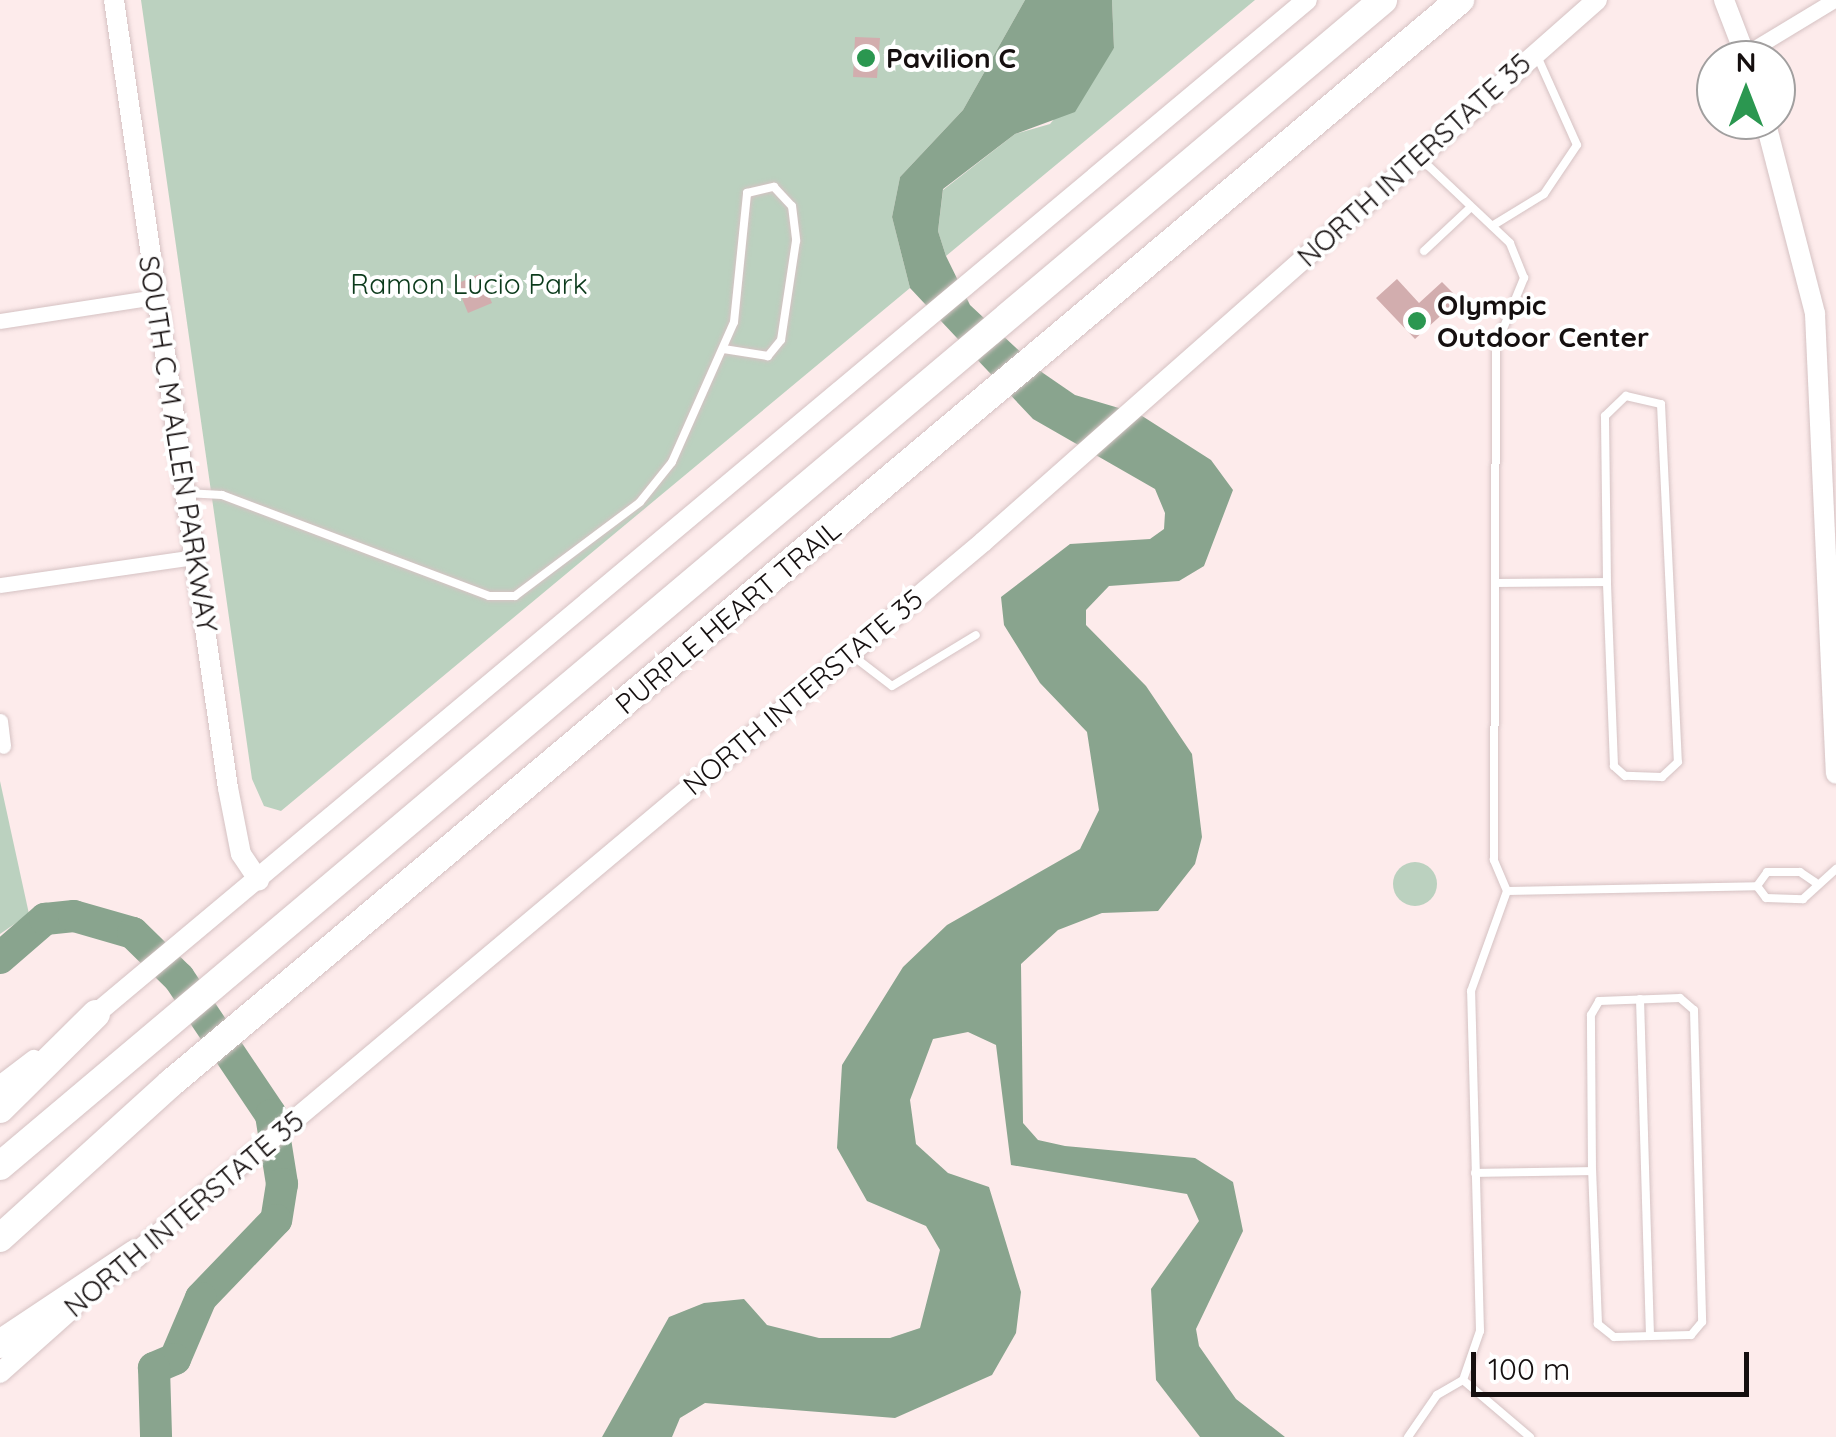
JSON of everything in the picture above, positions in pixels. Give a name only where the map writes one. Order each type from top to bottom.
[{"type":"highway","name":"PURPLE HEART TRAIL","points":[[0,1166],[254,961],[1383,0]]},
{"type":"highway","name":"PURPLE HEART TRAIL","points":[[0,1238],[170,1083],[1460,0]]},
{"type":"highway","points":[[0,1110],[99,1011]]},
{"type":"highway","points":[[0,1344],[135,1254]]},
{"type":"main road","name":"SOUTH C M ALLEN PARKWAY","points":[[114,0],[238,840],[259,881]]},
{"type":"main road","points":[[0,1086],[222,912],[1307,0]]},
{"type":"main road","name":"NORTH INTERSTATE 35","points":[[0,1372],[158,1234],[983,542],[1597,0]]},
{"type":"main road","points":[[1724,0],[1739,40]]},
{"type":"main road","points":[[1771,140],[1815,314],[1831,491],[1836,774]]},
{"type":"street","points":[[1772,40],[1834,0]]},
{"type":"street","points":[[0,322],[155,296]]},
{"type":"street","points":[[0,585],[196,557]]},
{"type":"street","points":[[0,721],[4,746]]},
{"type":"lane","points":[[1492,226],[1544,194],[1577,144],[1535,52]]},
{"type":"lane","points":[[1408,1437],[1437,1395],[1463,1380],[1480,1331],[1471,991],[1507,891],[1494,860],[1496,346],[1524,278],[1518,253],[1420,158]]},
{"type":"lane","points":[[186,492],[222,495],[489,596],[514,596],[640,502],[672,462],[724,349],[742,294],[742,206],[746,192],[774,187],[792,206],[796,240],[781,340],[768,356],[724,349]]},
{"type":"lane","points":[[1424,251],[1470,207]]},
{"type":"lane","points":[[1626,396],[1646,396],[1666,411],[1678,762],[1662,777],[1625,776],[1614,766],[1607,582],[1605,416],[1626,396]]},
{"type":"lane","points":[[1498,583],[1607,582]]},
{"type":"lane","points":[[850,652],[892,686],[976,635]]},
{"type":"lane","points":[[1757,886],[1766,898],[1803,899],[1815,882],[1836,870]]},
{"type":"lane","points":[[1757,886],[1767,872],[1800,872],[1815,882]]},
{"type":"lane","points":[[1507,891],[1757,886]]},
{"type":"lane","points":[[1680,998],[1694,1010],[1702,1322],[1691,1335],[1614,1336],[1598,1324],[1592,1171],[1591,1015],[1599,1001],[1680,998]]},
{"type":"lane","points":[[1640,999],[1650,1336]]},
{"type":"lane","points":[[1474,1172],[1592,1171]]},
{"type":"lane","points":[[1463,1380],[1530,1437]]},
{"type":"green space","name":"Ramon Lucio Park","points":[[141,0],[1025,0],[963,110],[900,177],[892,217],[910,288],[281,811],[264,806],[252,779]]},
{"type":"green space","points":[[1112,0],[1255,0],[946,256],[938,231],[943,190],[1015,134],[1050,124],[1114,48]]},
{"type":"green space","points":[[0,781],[29,914],[0,934]]},
{"type":"green space","points":[[1415,862],[1431,868],[1437,884],[1431,900],[1415,906],[1399,900],[1393,884],[1399,868]]},
{"type":"shaded area","points":[[1025,0],[1112,0],[1114,48],[1075,112],[1015,134],[943,189],[938,231],[946,256],[970,305],[1043,373],[1075,395],[1139,414],[1211,460],[1233,490],[1204,566],[1179,581],[1109,586],[1086,610],[1086,625],[1146,686],[1192,754],[1202,837],[1195,864],[1158,911],[1102,913],[1058,930],[1021,964],[1023,1123],[1038,1140],[1065,1146],[1195,1158],[1233,1182],[1243,1231],[1196,1329],[1199,1346],[1236,1399],[1285,1437],[1200,1437],[1156,1380],[1151,1289],[1199,1221],[1187,1194],[1011,1165],[996,1045],[968,1032],[933,1039],[910,1100],[916,1144],[948,1173],[989,1187],[1021,1292],[1016,1333],[992,1375],[895,1418],[705,1403],[680,1418],[672,1437],[602,1437],[669,1317],[704,1303],[744,1299],[767,1325],[819,1338],[890,1338],[920,1328],[940,1250],[926,1226],[867,1201],[837,1148],[842,1065],[903,967],[947,925],[1080,849],[1099,810],[1087,732],[1040,683],[1004,625],[1001,597],[1070,544],[1150,539],[1164,529],[1165,513],[1155,489],[1033,419],[910,288],[892,217],[900,177],[963,110]]},
{"type":"building","name":"Pavilion C","points":[[855,37],[880,38],[877,78],[853,77]]},
{"type":"building","points":[[480,274],[492,303],[468,313],[456,284]]},
{"type":"building","name":"Olympic Outdoor Center","points":[[1397,279],[1419,303],[1442,282],[1459,299],[1415,339],[1376,298]]},
{"type":"waterway","points":[[0,958],[45,919],[74,916],[133,933],[179,978],[271,1115],[282,1184],[276,1220],[201,1298],[175,1359],[154,1368],[156,1437]]},
{"type":"place","name":"Pavilion C","points":[[866,58]]},
{"type":"place","name":"Olympic Outdoor Center","points":[[1417,321]]}]
